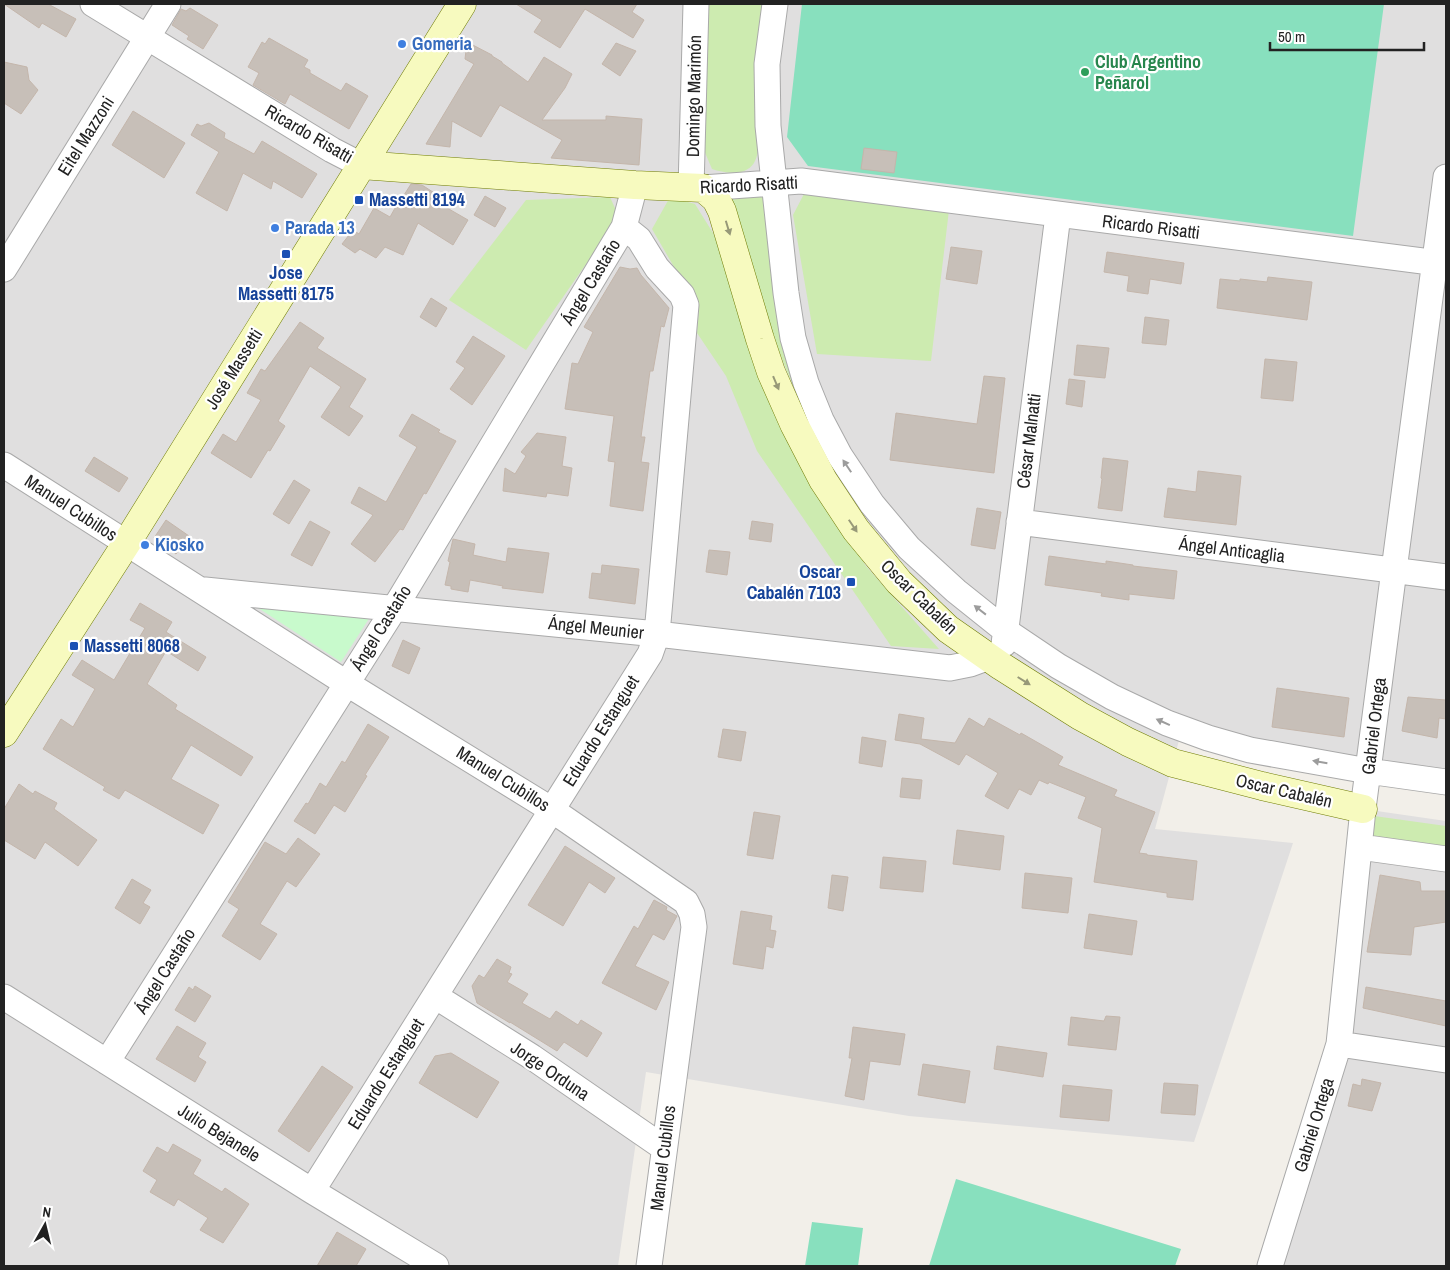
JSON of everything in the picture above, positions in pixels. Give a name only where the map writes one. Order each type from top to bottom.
[{"type":"main road","name":"José Massetti","points":[[4,733],[126,544],[462,4]]},
{"type":"main road","name":"Ricardo Risatti","points":[[361,165],[697,188]]},
{"type":"main road","name":"Oscar Cabalén","points":[[697,188],[716,199],[722,211],[772,372],[794,424],[824,480],[856,530],[899,582],[948,629],[1080,716],[1128,742],[1173,763],[1363,809]]},
{"type":"street","name":"Ricardo Risatti","points":[[93,4],[332,150],[361,165]]},
{"type":"street","name":"Eitel Mazzoni","points":[[4,269],[168,4]]},
{"type":"street","name":"Domingo Marimón","points":[[696,4],[697,188]]},
{"type":"street","points":[[775,4],[767,64],[768,126],[786,293],[793,338],[806,383],[821,420],[840,456],[872,504],[909,548],[956,591],[1006,631],[1058,666],[1112,698],[1167,724],[1250,750],[1368,771],[1446,782]]},
{"type":"street","name":"Gabriel Ortega","points":[[1270,1266],[1339,1044],[1363,809],[1394,570],[1440,263],[1446,177]]},
{"type":"street","name":"Ricardo Risatti","points":[[697,188],[801,181],[1440,263]]},
{"type":"street","name":"Ángel Castaño","points":[[107,1062],[394,609],[624,228],[635,185]]},
{"type":"street","name":"César Malnatti","points":[[995,661],[1006,631],[1058,215]]},
{"type":"street","name":"Eduardo Estanguet","points":[[312,1191],[650,654],[656,634],[686,305],[682,295],[658,268],[639,240],[624,228]]},
{"type":"street","name":"Manuel Cubillos","points":[[4,466],[346,683],[552,810],[686,902],[692,914],[694,927],[649,1266]]},
{"type":"street","name":"Ángel Anticaglia","points":[[1019,522],[1446,577]]},
{"type":"street","name":"Ángel Meunier","points":[[200,589],[656,634],[950,668],[995,661]]},
{"type":"street","points":[[1360,847],[1446,859]]},
{"type":"street","name":"Jorge Orduna","points":[[435,996],[532,1057],[664,1148]]},
{"type":"street","name":"Julio Bejanele","points":[[4,997],[312,1191],[436,1266]]},
{"type":"street","points":[[1339,1044],[1446,1060]]},
{"type":"shaded area","points":[[4,4],[1446,4],[1446,785],[1181,733],[1155,829],[1293,843],[1194,1142],[909,1116],[646,1072],[618,1266],[4,1266]]},
{"type":"shaded area","points":[[1363,809],[1446,821],[1446,1266],[1256,1266],[1330,1076]]},
{"type":"green space","points":[[708,4],[766,4],[762,121],[759,149],[754,163],[740,172],[728,173],[712,169],[703,148]]},
{"type":"green space","name":"Club Argentino Peñarol","points":[[802,4],[1384,4],[1353,236],[808,166],[787,137]]},
{"type":"green space","points":[[725,192],[765,197],[823,450],[798,398],[777,347]]},
{"type":"green space","points":[[805,192],[949,210],[931,361],[817,354],[793,215]]},
{"type":"green space","points":[[610,197],[618,215],[526,350],[449,300],[526,200]]},
{"type":"green space","points":[[670,197],[695,204],[713,233],[865,565],[939,649],[891,646],[757,451],[726,376],[697,333],[699,310],[652,229]]},
{"type":"green space","points":[[243,598],[372,614],[341,662]]},
{"type":"green space","points":[[1367,815],[1446,826],[1446,853],[1366,842]]},
{"type":"green space","points":[[956,1179],[1181,1249],[1175,1266],[929,1266]]},
{"type":"green space","points":[[812,1222],[863,1228],[858,1266],[805,1266]]},
{"type":"building","points":[[4,4],[48,4],[76,19],[66,37],[42,23],[39,28]]},
{"type":"building","points":[[516,4],[637,4],[632,12],[644,20],[633,38],[585,9],[560,48],[534,32],[542,20]]},
{"type":"building","points":[[190,8],[218,25],[203,49],[187,39],[189,36],[172,25],[181,9],[186,11]]},
{"type":"building","points":[[269,38],[308,60],[304,67],[310,70],[310,73],[341,91],[346,83],[368,96],[349,129],[290,94],[285,104],[253,85],[259,73],[248,67],[262,42],[265,44]]},
{"type":"building","points":[[467,42],[492,55],[528,82],[544,57],[572,74],[565,88],[542,120],[606,120],[606,116],[642,119],[639,165],[551,158],[562,140],[500,105],[481,137],[452,121],[450,147],[426,144],[474,64],[465,59]]},
{"type":"building","points":[[616,43],[636,51],[620,76],[602,64]]},
{"type":"building","points":[[4,62],[27,67],[29,80],[38,90],[21,114],[4,103]]},
{"type":"building","points":[[133,111],[185,143],[164,178],[112,145]]},
{"type":"building","points":[[209,123],[225,133],[224,138],[254,154],[262,141],[317,174],[302,198],[273,181],[271,189],[243,173],[227,211],[196,193],[219,152],[191,135],[197,124],[201,126]]},
{"type":"building","points":[[864,148],[897,152],[894,173],[861,169]]},
{"type":"building","points":[[411,184],[422,185],[439,196],[435,201],[468,220],[453,245],[418,223],[403,255],[385,247],[376,258],[360,249],[355,253],[342,244],[353,230],[359,234],[374,208],[390,217]]},
{"type":"building","points":[[485,196],[506,208],[495,227],[474,215]]},
{"type":"building","points":[[951,247],[982,251],[977,284],[946,279]]},
{"type":"building","points":[[1107,252],[1184,263],[1181,284],[1150,279],[1148,294],[1127,291],[1129,276],[1104,272]]},
{"type":"building","points":[[620,267],[637,268],[669,308],[664,327],[661,326],[653,371],[650,371],[641,437],[645,437],[641,462],[649,463],[643,511],[610,506],[615,462],[608,461],[614,416],[565,409],[572,363],[578,364],[593,332],[584,327]]},
{"type":"building","points":[[1268,277],[1312,282],[1307,320],[1217,308],[1220,279],[1267,282]]},
{"type":"building","points":[[431,298],[447,308],[436,327],[420,317]]},
{"type":"building","points":[[1145,317],[1169,320],[1166,345],[1142,343]]},
{"type":"building","points":[[300,322],[324,338],[317,348],[366,379],[349,407],[363,416],[349,436],[321,417],[341,387],[310,366],[278,421],[285,426],[251,478],[211,453],[223,434],[236,442],[261,400],[247,393],[261,369],[265,371]]},
{"type":"building","points":[[473,336],[505,356],[472,405],[450,389],[465,368],[456,362]]},
{"type":"building","points":[[1077,345],[1109,348],[1105,378],[1074,375]]},
{"type":"building","points":[[1265,359],[1297,362],[1293,401],[1261,398]]},
{"type":"building","points":[[984,376],[1005,378],[994,473],[890,460],[896,413],[977,424]]},
{"type":"building","points":[[1069,379],[1085,381],[1082,407],[1066,404]]},
{"type":"building","points":[[412,414],[440,430],[438,432],[456,441],[403,530],[400,529],[375,562],[351,544],[373,515],[351,503],[359,487],[386,502],[417,447],[399,436]]},
{"type":"building","points":[[537,433],[566,437],[562,466],[572,468],[568,496],[547,493],[546,497],[503,491],[505,468],[515,474],[526,456],[521,452]]},
{"type":"building","points":[[94,457],[128,478],[119,492],[85,471]]},
{"type":"building","points":[[1103,458],[1128,461],[1122,511],[1098,508]]},
{"type":"building","points":[[1198,471],[1241,476],[1236,525],[1164,517],[1168,488],[1196,492]]},
{"type":"building","points":[[294,480],[310,490],[289,524],[273,514]]},
{"type":"building","points":[[977,508],[1001,512],[995,549],[971,545]]},
{"type":"building","points":[[166,520],[189,536],[176,554],[154,538]]},
{"type":"building","points":[[310,521],[330,532],[312,566],[291,555]]},
{"type":"building","points":[[752,521],[773,524],[771,542],[749,539]]},
{"type":"building","points":[[453,539],[475,544],[473,555],[506,562],[508,548],[549,553],[543,593],[502,588],[503,586],[470,580],[468,592],[451,589],[451,586],[445,585]]},
{"type":"building","points":[[709,550],[730,552],[727,575],[706,572]]},
{"type":"building","points":[[1049,556],[1106,564],[1106,561],[1177,571],[1174,599],[1129,594],[1129,600],[1101,596],[1102,593],[1045,585]]},
{"type":"building","points":[[602,565],[639,569],[635,604],[589,598],[592,573],[601,574]]},
{"type":"building","points":[[140,603],[172,622],[166,632],[206,657],[198,671],[166,651],[147,684],[177,705],[175,709],[253,757],[241,776],[191,745],[171,779],[219,805],[203,834],[125,790],[119,799],[103,790],[105,787],[43,749],[61,719],[73,727],[95,689],[72,675],[82,660],[114,680],[145,628],[130,620]]},
{"type":"building","points":[[403,640],[420,648],[409,674],[392,666]]},
{"type":"building","points":[[1277,688],[1349,698],[1344,737],[1272,727]]},
{"type":"building","points":[[1408,697],[1446,700],[1446,719],[1439,718],[1437,738],[1402,731]]},
{"type":"building","points":[[899,714],[924,718],[921,739],[955,743],[969,718],[984,727],[989,718],[1020,735],[1021,733],[1063,757],[1058,765],[1117,790],[1114,796],[1155,812],[1139,853],[1197,861],[1193,900],[1167,897],[1167,893],[1094,882],[1102,828],[1078,818],[1086,797],[1049,782],[1048,784],[1039,780],[1031,795],[1019,789],[1008,809],[985,796],[998,773],[966,754],[959,765],[920,744],[895,740]]},
{"type":"building","points":[[368,724],[389,737],[345,812],[334,805],[315,834],[294,821],[306,803],[308,804],[320,783],[326,787],[342,761],[345,763]]},
{"type":"building","points":[[723,729],[746,732],[741,761],[718,757]]},
{"type":"building","points":[[862,737],[886,741],[882,767],[859,763]]},
{"type":"building","points":[[902,778],[922,780],[920,799],[900,797]]},
{"type":"building","points":[[19,784],[33,794],[35,791],[57,803],[54,809],[97,840],[78,866],[45,842],[35,859],[4,840],[4,809]]},
{"type":"building","points":[[754,812],[780,816],[773,859],[747,855]]},
{"type":"building","points":[[957,830],[1004,836],[1000,870],[953,864]]},
{"type":"building","points":[[298,838],[320,854],[296,887],[287,881],[260,924],[277,934],[260,960],[222,936],[239,909],[228,902],[265,842],[286,854]]},
{"type":"building","points":[[565,846],[615,878],[605,893],[589,882],[563,926],[528,905]]},
{"type":"building","points":[[883,857],[926,861],[923,892],[880,888]]},
{"type":"building","points":[[1025,873],[1072,878],[1068,913],[1022,908]]},
{"type":"building","points":[[832,875],[848,877],[843,911],[828,908]]},
{"type":"building","points":[[1380,875],[1420,882],[1421,891],[1446,891],[1446,922],[1414,927],[1411,955],[1367,952]]},
{"type":"building","points":[[132,879],[151,890],[143,903],[150,907],[140,924],[115,908]]},
{"type":"building","points":[[654,900],[667,907],[666,910],[677,916],[664,940],[653,934],[635,966],[669,982],[656,1010],[602,983],[634,926],[638,929]]},
{"type":"building","points":[[741,911],[772,916],[770,930],[776,931],[773,948],[766,946],[763,969],[733,964]]},
{"type":"building","points":[[1089,914],[1137,921],[1132,955],[1084,948]]},
{"type":"building","points":[[497,959],[511,967],[509,973],[512,974],[507,982],[528,994],[522,1003],[550,1019],[556,1011],[578,1025],[581,1020],[602,1033],[587,1057],[564,1042],[557,1051],[477,1003],[472,986],[479,975],[484,978]]},
{"type":"building","points":[[195,986],[211,996],[195,1022],[175,1010],[189,987],[193,990]]},
{"type":"building","points":[[1366,987],[1446,1001],[1446,1026],[1363,1008]]},
{"type":"building","points":[[1106,1016],[1120,1017],[1116,1050],[1068,1045],[1071,1017],[1104,1021]]},
{"type":"building","points":[[177,1026],[206,1043],[198,1057],[206,1062],[195,1082],[156,1059]]},
{"type":"building","points":[[853,1027],[905,1034],[900,1065],[870,1061],[864,1100],[845,1096],[852,1058],[849,1058]]},
{"type":"building","points":[[997,1046],[1047,1053],[1043,1077],[994,1069]]},
{"type":"building","points":[[451,1053],[499,1082],[477,1118],[419,1083],[435,1056]]},
{"type":"building","points":[[923,1064],[970,1071],[965,1103],[918,1095]]},
{"type":"building","points":[[322,1066],[353,1087],[309,1152],[278,1131]]},
{"type":"building","points":[[1362,1079],[1381,1083],[1372,1111],[1348,1106],[1353,1084],[1361,1086]]},
{"type":"building","points":[[1164,1083],[1198,1085],[1195,1115],[1161,1113]]},
{"type":"building","points":[[1063,1085],[1112,1090],[1109,1121],[1060,1117]]},
{"type":"building","points":[[173,1144],[201,1160],[193,1174],[222,1192],[225,1188],[249,1204],[223,1243],[200,1230],[208,1218],[178,1199],[174,1206],[150,1192],[157,1180],[143,1171],[157,1147],[168,1153]]},
{"type":"building","points":[[337,1232],[366,1249],[356,1266],[317,1266]]},
{"type":"place","name":"Gomeria","points":[[402,44]]},
{"type":"place","name":"Club Argentino Peñarol","points":[[1085,72]]},
{"type":"place","name":"Massetti 8194","points":[[359,200]]},
{"type":"place","name":"Parada 13","points":[[275,228]]},
{"type":"place","name":"Jose Massetti 8175","points":[[286,254]]},
{"type":"place","name":"Kiosko","points":[[145,545]]},
{"type":"place","name":"Oscar Cabalén 7103","points":[[851,582]]},
{"type":"place","name":"Massetti 8068","points":[[74,646]]}]
